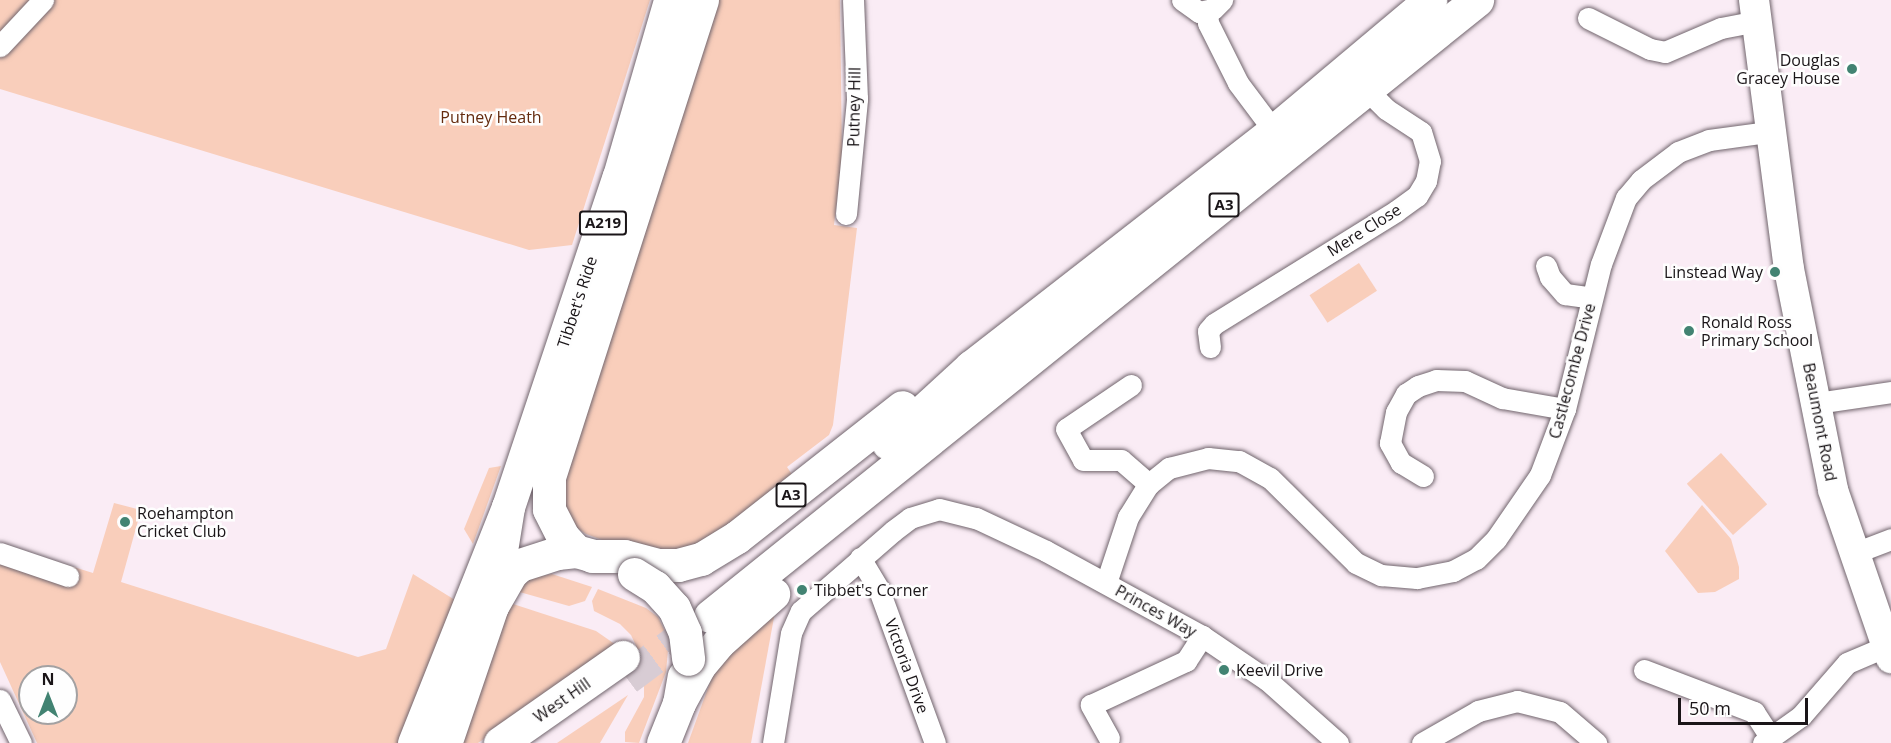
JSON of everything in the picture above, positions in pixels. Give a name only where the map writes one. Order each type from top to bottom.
[{"type":"main road","name":"Tibbet's Ride","points":[[492,606],[508,507],[619,176],[670,0]]},
{"type":"main road","name":"Tibbet's Ride","points":[[584,553],[563,537],[549,508],[549,477],[702,0]]},
{"type":"main road","name":"A3","points":[[757,566],[971,367],[1274,130],[1430,0]]},
{"type":"main road","name":"A3","points":[[704,608],[969,408],[1477,0]]},
{"type":"main road","name":"A3","points":[[584,553],[624,556],[658,565],[678,565],[702,559],[737,537],[934,384],[971,367]]},
{"type":"main road","name":"A3","points":[[669,730],[699,666],[718,643],[941,451],[969,408]]},
{"type":"main road","points":[[414,743],[508,507]]},
{"type":"main road","points":[[584,553],[634,574],[655,587],[674,608],[685,633],[688,659],[669,730]]},
{"type":"main road","name":"A219","points":[[444,735],[492,606],[503,583],[520,565],[584,553]]},
{"type":"main road","name":"West Hill","points":[[500,743],[625,668],[537,743]]},
{"type":"street","points":[[0,46],[43,0]]},
{"type":"street","name":"Putney Hill","points":[[846,214],[857,99],[853,0]]},
{"type":"street","points":[[1182,0],[1191,9],[1214,6],[1208,22],[1238,83],[1274,130]]},
{"type":"street","points":[[1588,18],[1650,49],[1665,52],[1756,10]]},
{"type":"street","name":"Beaumont Road","points":[[1756,10],[1768,132],[1790,269],[1833,490],[1852,554],[1889,652]]},
{"type":"street","name":"Mere Close","points":[[1210,347],[1209,332],[1214,324],[1417,196],[1426,181],[1430,161],[1421,132],[1386,109],[1366,89]]},
{"type":"street","name":"Castlecombe Drive","points":[[1106,584],[1128,517],[1149,484],[1170,468],[1198,460],[1239,461],[1270,478],[1356,563],[1381,575],[1417,578],[1465,566],[1496,539],[1540,476],[1565,409],[1616,219],[1641,180],[1665,160],[1693,145],[1768,132]]},
{"type":"street","points":[[1546,266],[1565,294],[1593,298]]},
{"type":"street","points":[[1423,476],[1401,463],[1390,443],[1396,412],[1406,394],[1418,386],[1436,380],[1465,381],[1502,398],[1565,409]]},
{"type":"street","points":[[1131,385],[1066,429],[1083,460],[1121,460],[1149,484]]},
{"type":"street","points":[[1816,403],[1891,392]]},
{"type":"street","name":"Princes Way","points":[[860,558],[910,518],[939,509],[976,518],[1202,636],[1267,680],[1338,743]]},
{"type":"street","points":[[1852,554],[1891,539]]},
{"type":"street","points":[[0,553],[68,576]]},
{"type":"street","points":[[774,743],[796,621],[822,590],[860,558]]},
{"type":"street","name":"Victoria Drive","points":[[860,558],[879,590],[935,743]]},
{"type":"street","points":[[1108,738],[1091,705],[1186,661],[1202,636]]},
{"type":"street","points":[[1644,670],[1754,712],[1767,741],[1801,716],[1847,663],[1889,652]]},
{"type":"street","points":[[0,700],[21,743]]},
{"type":"street","points":[[1422,743],[1478,711],[1517,701],[1560,712],[1596,743]]},
{"type":"green space","name":"Putney Heath","points":[[0,0],[650,0],[572,245],[529,250],[0,89]]},
{"type":"green space","points":[[714,0],[840,0],[842,158],[834,225],[857,228],[833,425],[829,435],[787,467],[795,479],[710,547],[643,555],[586,534],[571,524],[562,507],[568,461]]},
{"type":"green space","points":[[1359,263],[1377,291],[1327,323],[1310,295]]},
{"type":"green space","points":[[1721,453],[1767,504],[1733,535],[1687,484]]},
{"type":"green space","points":[[501,466],[473,544],[464,529],[489,468]]},
{"type":"green space","points":[[114,503],[141,510],[121,582],[358,657],[386,649],[413,574],[455,600],[400,743],[37,743],[29,725],[78,725],[78,665],[18,665],[18,701],[0,662],[0,544],[93,573]]},
{"type":"green space","points":[[1702,505],[1731,539],[1739,567],[1739,579],[1715,592],[1698,593],[1665,551]]},
{"type":"green space","points":[[552,574],[592,587],[585,601],[569,606],[516,591],[531,578]]},
{"type":"green space","points":[[598,589],[646,608],[658,617],[669,639],[666,672],[639,743],[625,742],[625,732],[644,697],[644,663],[631,635],[620,624],[594,611],[592,601]]},
{"type":"green space","points":[[777,601],[751,743],[688,743],[717,663]]},
{"type":"green space","points":[[510,603],[596,631],[619,647],[478,743],[459,743]]},
{"type":"green space","points":[[628,695],[600,743],[557,743]]},
{"type":"tunnel","points":[[627,678],[706,619]]},
{"type":"place","name":"Douglas Gracey House","points":[[1852,69]]},
{"type":"place","name":"Linstead Way","points":[[1775,272]]},
{"type":"place","name":"Ronald Ross Primary School","points":[[1689,331]]},
{"type":"place","name":"Roehampton Cricket Club","points":[[125,522]]},
{"type":"place","name":"Tibbet's Corner","points":[[802,590]]},
{"type":"place","name":"Keevil Drive","points":[[1224,670]]}]
